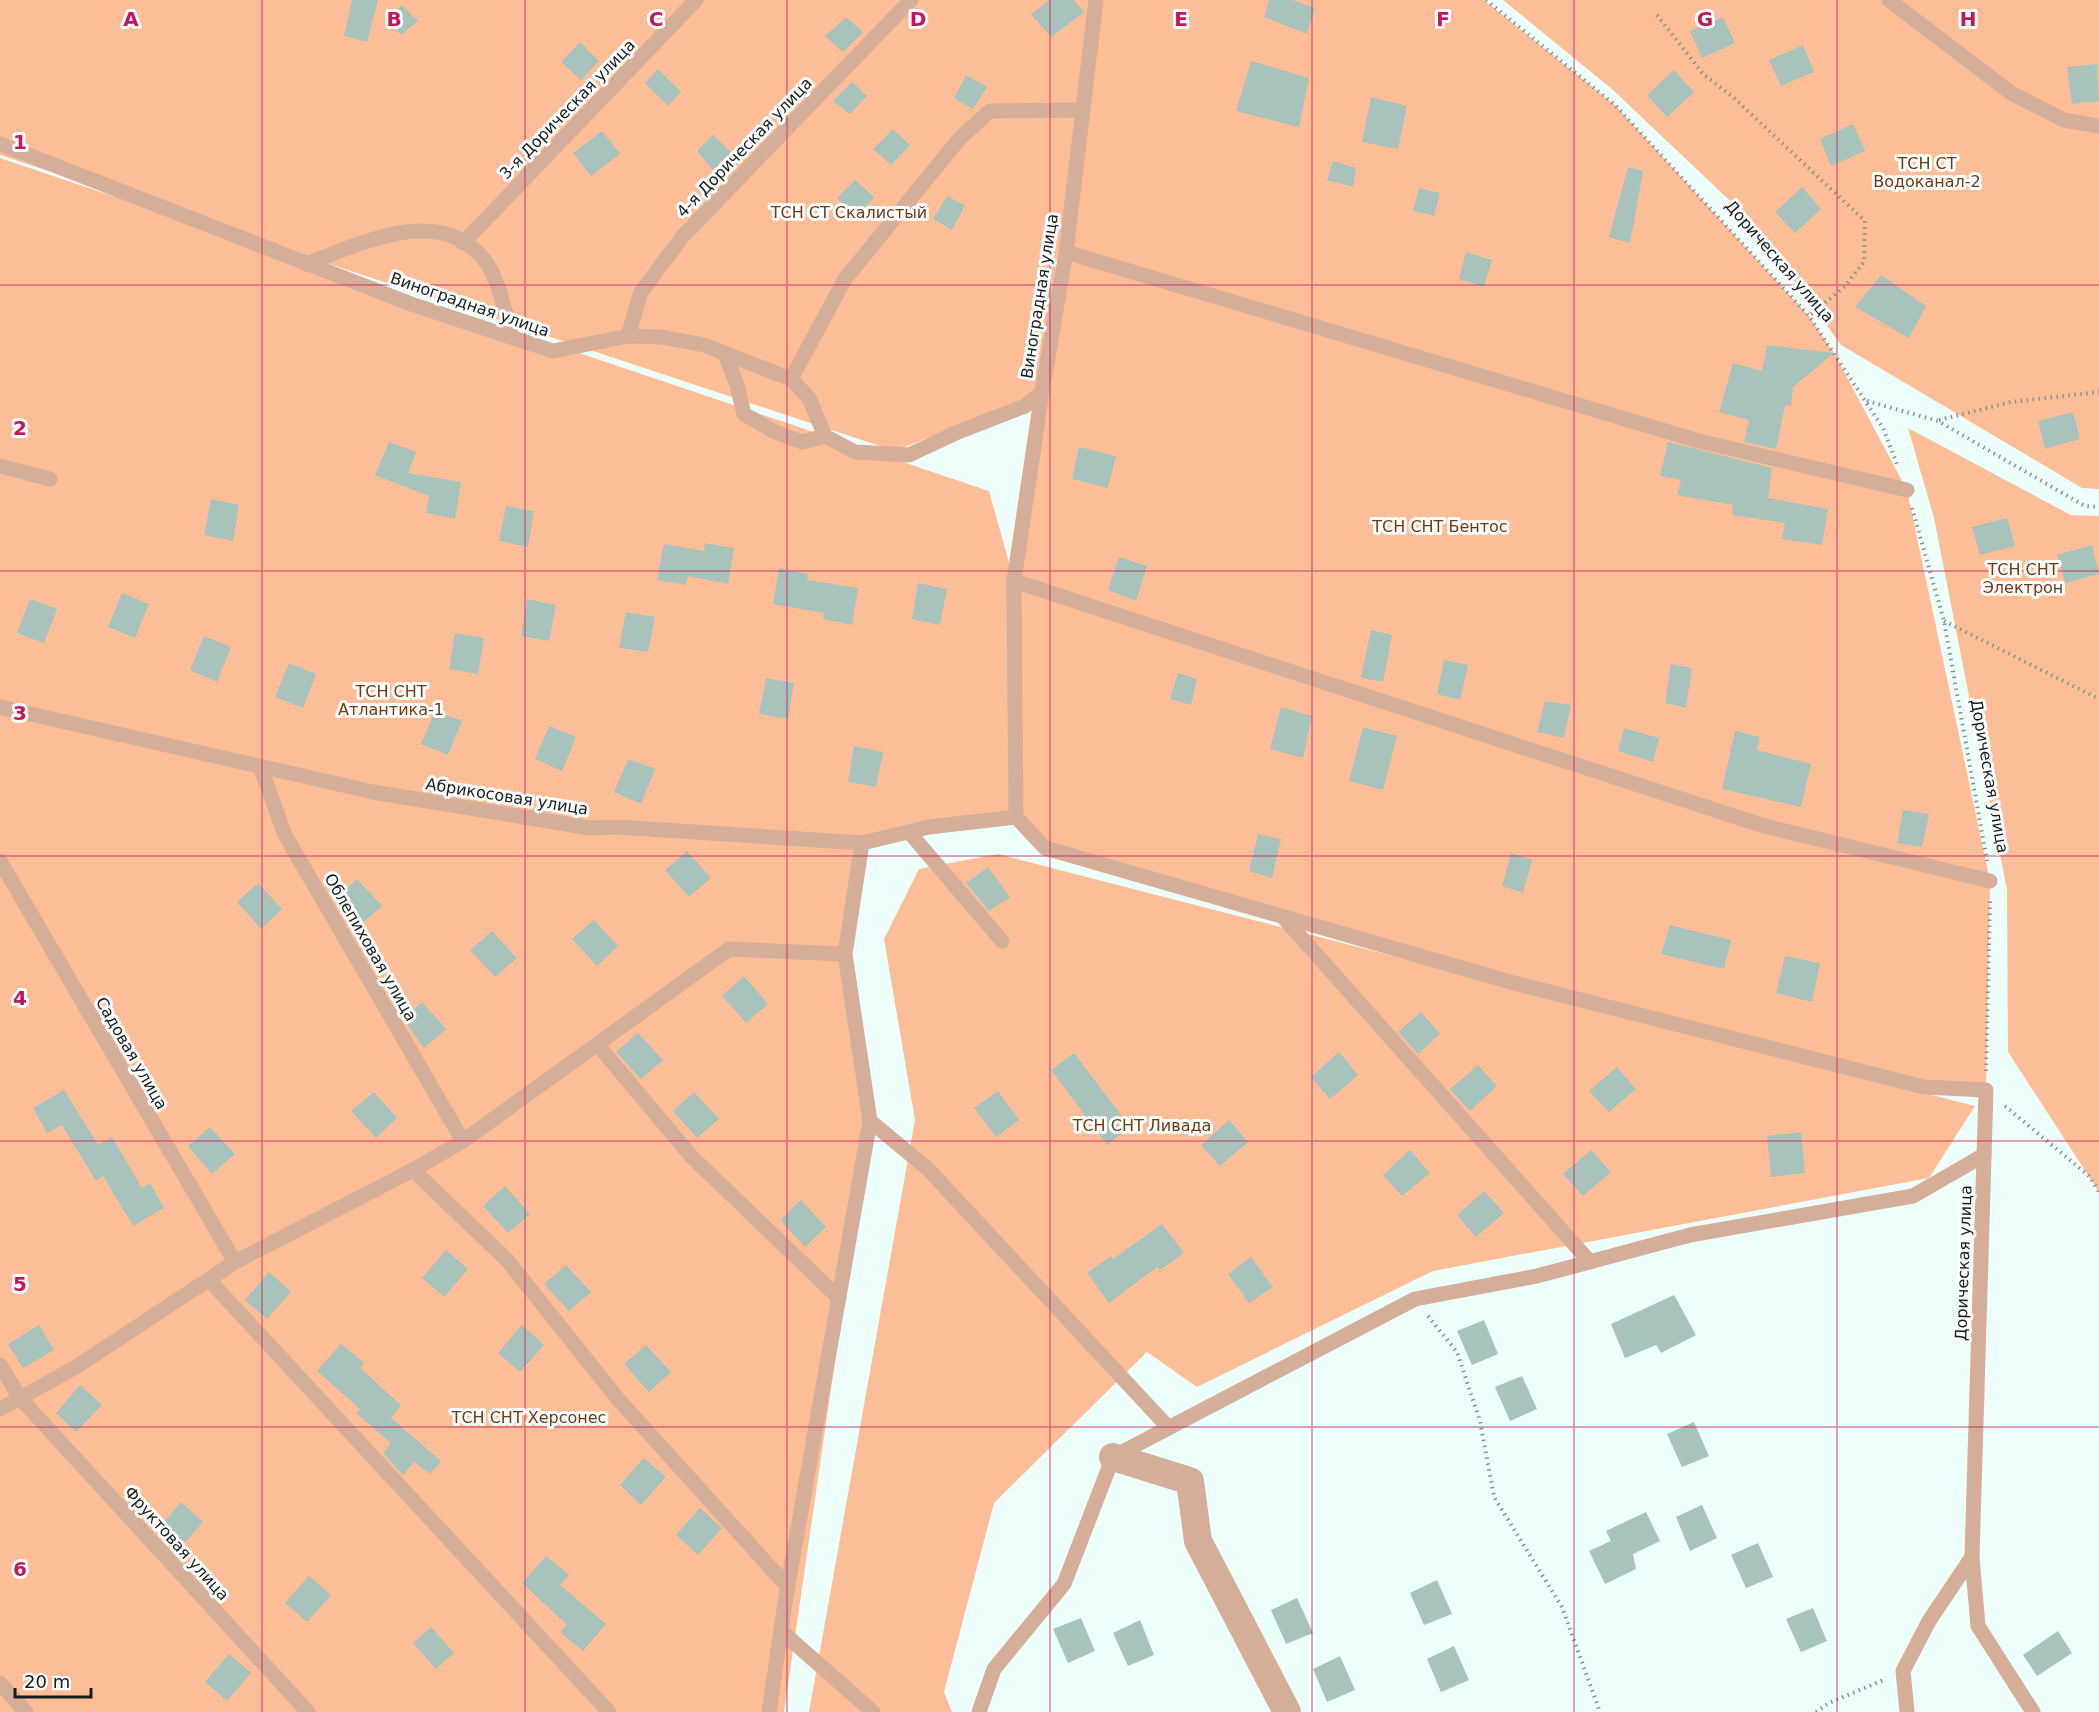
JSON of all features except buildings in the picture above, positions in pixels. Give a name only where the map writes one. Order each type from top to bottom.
[{"type":"street","points":[[1113,1457],[1191,1481],[1198,1541],[1287,1712]]},
{"type":"lane","name":"3-я Дорическая улица","points":[[463,243],[696,0]]},
{"type":"lane","name":"4-я Дорическая улица","points":[[628,336],[641,292],[683,236],[910,0]]},
{"type":"lane","name":"Виноградная улица","points":[[0,144],[411,304],[553,351],[628,336],[662,337],[693,343],[791,379],[809,398],[825,436],[855,452],[909,454],[1025,406],[1042,392],[1066,252],[1096,0]]},
{"type":"lane","points":[[1890,0],[2011,93],[2064,120],[2099,126]]},
{"type":"lane","points":[[791,379],[845,279],[960,138],[990,111],[1082,110]]},
{"type":"lane","points":[[306,264],[377,237],[411,229],[439,233],[463,243],[487,263],[512,337]]},
{"type":"lane","points":[[1066,252],[1699,441],[1907,489]]},
{"type":"lane","points":[[726,355],[744,414],[775,432],[802,442],[825,436]]},
{"type":"lane","points":[[1042,392],[1014,581],[1016,817],[1045,848],[1514,983],[1924,1087],[1986,1090]]},
{"type":"lane","points":[[0,466],[50,479]]},
{"type":"lane","points":[[1014,581],[1761,825],[1990,881]]},
{"type":"lane","name":"Абрикосовая улица","points":[[0,707],[373,792],[590,828],[617,827],[862,843],[929,827],[1016,817]]},
{"type":"lane","name":"Облепиховая улица","points":[[260,766],[285,835],[463,1141]]},
{"type":"lane","points":[[909,831],[1002,941]]},
{"type":"lane","points":[[769,1712],[788,1587],[870,1122],[845,954],[862,843]]},
{"type":"lane","name":"Садовая улица","points":[[0,861],[235,1262]]},
{"type":"lane","points":[[1283,917],[1590,1262]]},
{"type":"lane","points":[[0,1409],[76,1367],[210,1281],[235,1262],[414,1170],[463,1141],[729,949],[845,954]]},
{"type":"lane","points":[[597,1044],[691,1156],[839,1298]]},
{"type":"lane","name":"Дорическая улица","points":[[1986,1090],[1972,1557],[1978,1626],[2033,1712]]},
{"type":"lane","points":[[870,1122],[928,1169],[1168,1427]]},
{"type":"lane","points":[[979,1712],[994,1669],[1064,1584],[1113,1457],[1415,1299],[1537,1276],[1690,1235],[1913,1196],[1984,1155]]},
{"type":"lane","points":[[414,1170],[507,1260],[618,1399],[788,1587]]},
{"type":"lane","points":[[210,1281],[609,1712]]},
{"type":"lane","name":"Фруктовая улица","points":[[0,1365],[20,1398],[308,1712]]},
{"type":"lane","points":[[1907,1712],[1903,1671],[1929,1621],[1972,1557]]},
{"type":"lane","points":[[781,1631],[873,1712]]},
{"type":"lane","points":[[0,1683],[26,1712]]},
{"type":"path","name":"Дорическая улица","points":[[1486,0],[1615,105],[1809,316],[1867,401],[1882,428],[1907,489],[1944,621],[1990,881],[1986,1090]]},
{"type":"path","points":[[1657,15],[1703,74],[1733,97],[1865,221],[1864,262],[1844,287],[1809,316]]},
{"type":"path","points":[[1938,421],[2011,402],[2099,392]]},
{"type":"path","points":[[1867,401],[1938,421],[2085,506],[2099,507]]},
{"type":"path","points":[[1944,621],[2099,699]]},
{"type":"path","points":[[1986,1090],[2089,1176],[2099,1192]]},
{"type":"path","points":[[1415,1299],[1457,1352],[1480,1421],[1494,1497],[1562,1607],[1600,1712]]},
{"type":"path","points":[[1816,1712],[1829,1703],[1903,1671]]},
{"type":"green space","name":"ТСН СТ Скалистый","points":[[0,0],[1099,0],[1035,395],[895,451],[0,155]]},
{"type":"green space","points":[[1101,0],[1484,0],[1615,105],[1809,316],[1834,353],[1907,490],[1990,881],[1986,1090],[1924,1087],[1045,848],[1016,817],[862,843],[845,954],[870,1121],[784,1712],[0,1712],[0,158],[989,491],[1014,580]]},
{"type":"green space","name":"ТСН СТ Водоканал-2","points":[[1503,0],[2099,0],[2099,489],[2082,488],[1841,345],[1747,217],[1613,90]]},
{"type":"green space","name":"ТСН СНТ Электрон","points":[[1908,428],[2071,515],[2099,516],[2099,1192],[2008,1052],[2007,890],[1934,518]]},
{"type":"green space","name":"ТСН СНТ Ливада","points":[[998,854],[1975,1106],[1929,1178],[1433,1271],[1197,1387],[1147,1352],[994,1503],[944,1692],[952,1712],[809,1712],[915,1120],[884,939],[919,869]]},
{"type":"park label","name":"ТСН СНТ Бентос","points":[[1440,526]]},
{"type":"park label","name":"ТСН СНТ Атлантика-1","points":[[391,700]]},
{"type":"park label","name":"ТСН СНТ Херсонес","points":[[529,1417]]}]
